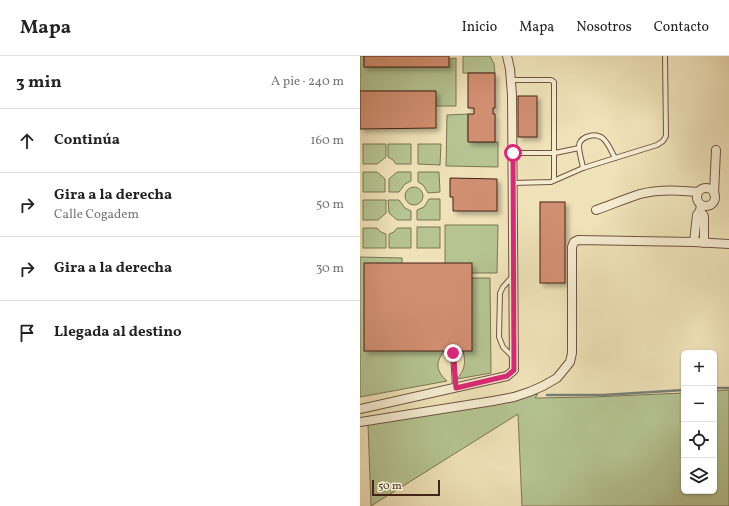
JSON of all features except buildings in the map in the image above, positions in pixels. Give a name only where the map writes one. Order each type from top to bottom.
[{"type":"street","points":[[360,409],[507,376],[514,370],[513,153],[511,80],[507,56]]},
{"type":"street","points":[[694,242],[697,215],[700,208],[710,206],[714,202],[715,198],[716,150]]},
{"type":"street","points":[[704,243],[704,216],[696,196],[701,189],[708,188],[714,193]]},
{"type":"street","points":[[596,210],[640,194],[650,192],[685,190],[698,192]]},
{"type":"street","points":[[360,422],[514,397],[543,386],[557,378],[570,362],[572,353],[572,247],[574,242],[578,240],[729,244]]},
{"type":"lane","points":[[513,183],[548,183],[584,168],[657,145],[663,141],[666,136],[666,56]]},
{"type":"lane","points":[[511,80],[551,80],[554,82],[554,180]]},
{"type":"lane","points":[[584,168],[579,148],[580,142],[584,138],[592,135],[598,135],[607,143],[615,158]]},
{"type":"lane","points":[[513,153],[555,153],[579,148]]},
{"type":"lane","points":[[514,276],[502,287],[500,293],[499,337],[503,348],[514,357]]},
{"type":"lane","points":[[453,353],[456,388]]},
{"type":"green space","points":[[360,56],[364,56],[364,67],[448,67],[449,59],[456,58],[456,106],[436,106],[435,91],[360,91]]},
{"type":"green space","points":[[463,56],[490,56],[494,64],[495,73],[463,73]]},
{"type":"green space","points":[[468,114],[468,142],[498,142],[498,167],[446,166],[447,115]]},
{"type":"green space","points":[[363,144],[386,144],[386,157],[377,164],[363,164]]},
{"type":"green space","points":[[388,144],[411,144],[411,164],[396,164],[388,157]]},
{"type":"green space","points":[[418,144],[441,144],[440,165],[418,164]]},
{"type":"green space","points":[[363,172],[377,172],[385,179],[385,192],[363,192]]},
{"type":"green space","points":[[397,172],[411,172],[411,181],[405,184],[399,192],[389,192],[389,179]]},
{"type":"green space","points":[[418,172],[439,172],[440,192],[428,193],[423,185],[418,182]]},
{"type":"green space","points":[[414,187],[420,190],[423,196],[420,202],[414,205],[408,202],[405,196],[408,190]]},
{"type":"green space","points":[[429,199],[440,199],[440,220],[417,220],[417,210],[424,207]]},
{"type":"green space","points":[[363,200],[386,200],[386,213],[378,220],[363,220]]},
{"type":"green space","points":[[388,200],[399,200],[405,208],[411,211],[411,220],[397,220],[389,213]]},
{"type":"green space","points":[[445,225],[498,225],[497,273],[472,273],[445,263]]},
{"type":"green space","points":[[417,227],[440,227],[440,248],[417,248]]},
{"type":"green space","points":[[363,228],[377,228],[386,234],[386,248],[363,248]]},
{"type":"green space","points":[[397,228],[411,228],[411,248],[389,248],[389,234],[394,232]]},
{"type":"green space","points":[[360,257],[402,258],[402,263],[444,351],[439,359],[438,367],[441,374],[447,381],[360,397]]},
{"type":"green space","points":[[472,278],[490,278],[491,373],[457,379],[464,366],[463,351]]},
{"type":"green space","points":[[729,390],[729,506],[522,506],[518,414],[371,506],[368,424],[492,405],[538,394],[535,398],[681,393],[681,494],[717,494],[717,391]]},
{"type":"waterway","points":[[717,388],[729,388]]},
{"type":"waterway","points":[[547,395],[603,395],[681,390]]},
{"type":"route","points":[[453,353],[456,388],[507,376],[514,370],[513,153]]}]
